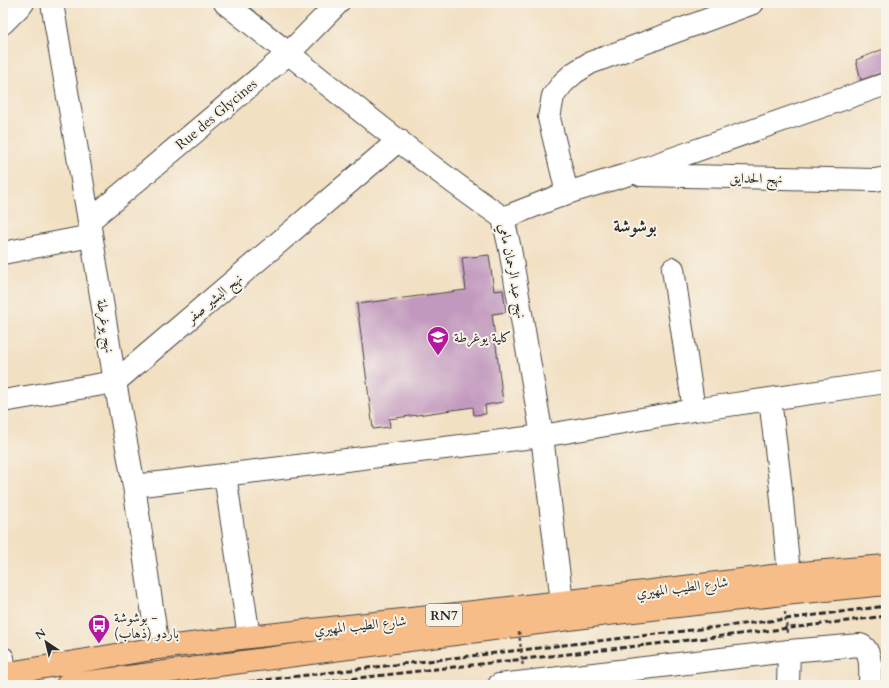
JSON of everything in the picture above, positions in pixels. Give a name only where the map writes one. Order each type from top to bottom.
[{"type":"main road","name":"شارع الطيب المهيري","points":[[5,673],[158,648],[562,602],[789,574],[886,566]]},
{"type":"main road","name":"شارع الطيب المهيري","points":[[67,685],[607,614],[886,584]]},
{"type":"street","points":[[3,23],[23,3]]},
{"type":"street","name":"نهج يوغرطة","points":[[52,3],[115,382],[134,486],[158,648]]},
{"type":"street","name":"نهج عبد الرحمان مامي","points":[[225,3],[398,140],[503,218],[510,249],[542,436],[562,602]]},
{"type":"street","name":"Rue des Glycines","points":[[3,253],[90,228],[289,53],[338,3]]},
{"type":"street","points":[[567,193],[549,118],[553,96],[563,83],[574,73],[590,63],[753,3]]},
{"type":"street","points":[[503,218],[567,193],[626,175],[886,84]]},
{"type":"street","name":"نهج البشير صفر","points":[[115,382],[398,140]]},
{"type":"street","name":"نهج الحدايق","points":[[626,175],[875,180],[886,178]]},
{"type":"street","points":[[673,269],[694,410]]},
{"type":"street","points":[[3,401],[115,382]]},
{"type":"street","points":[[134,486],[542,436],[694,410],[886,382]]},
{"type":"street","points":[[770,399],[789,574]]},
{"type":"street","points":[[225,475],[249,637]]},
{"type":"street","points":[[514,680],[860,645],[863,646],[869,655],[870,685]]},
{"type":"street","points":[[788,685],[789,651]]},
{"type":"path","points":[[514,680],[519,632]]},
{"type":"building","points":[[886,48],[886,71],[861,80],[856,60]]},
{"type":"building","name":"كلية يوغرطة","points":[[489,255],[494,291],[503,290],[506,312],[492,314],[503,402],[485,405],[486,414],[474,415],[473,407],[389,419],[390,427],[373,429],[357,304],[466,290],[462,258]]},
{"type":"railway","points":[[222,685],[886,606]]},
{"type":"railway","points":[[298,685],[886,616]]},
{"type":"place","name":"كلية يوغرطة","points":[[438,356]]},
{"type":"place","name":"بوشوشة - باردو (ذهاب)","points":[[99,644]]},
{"type":"district","name":"بوشوشة","points":[[635,226]]}]
